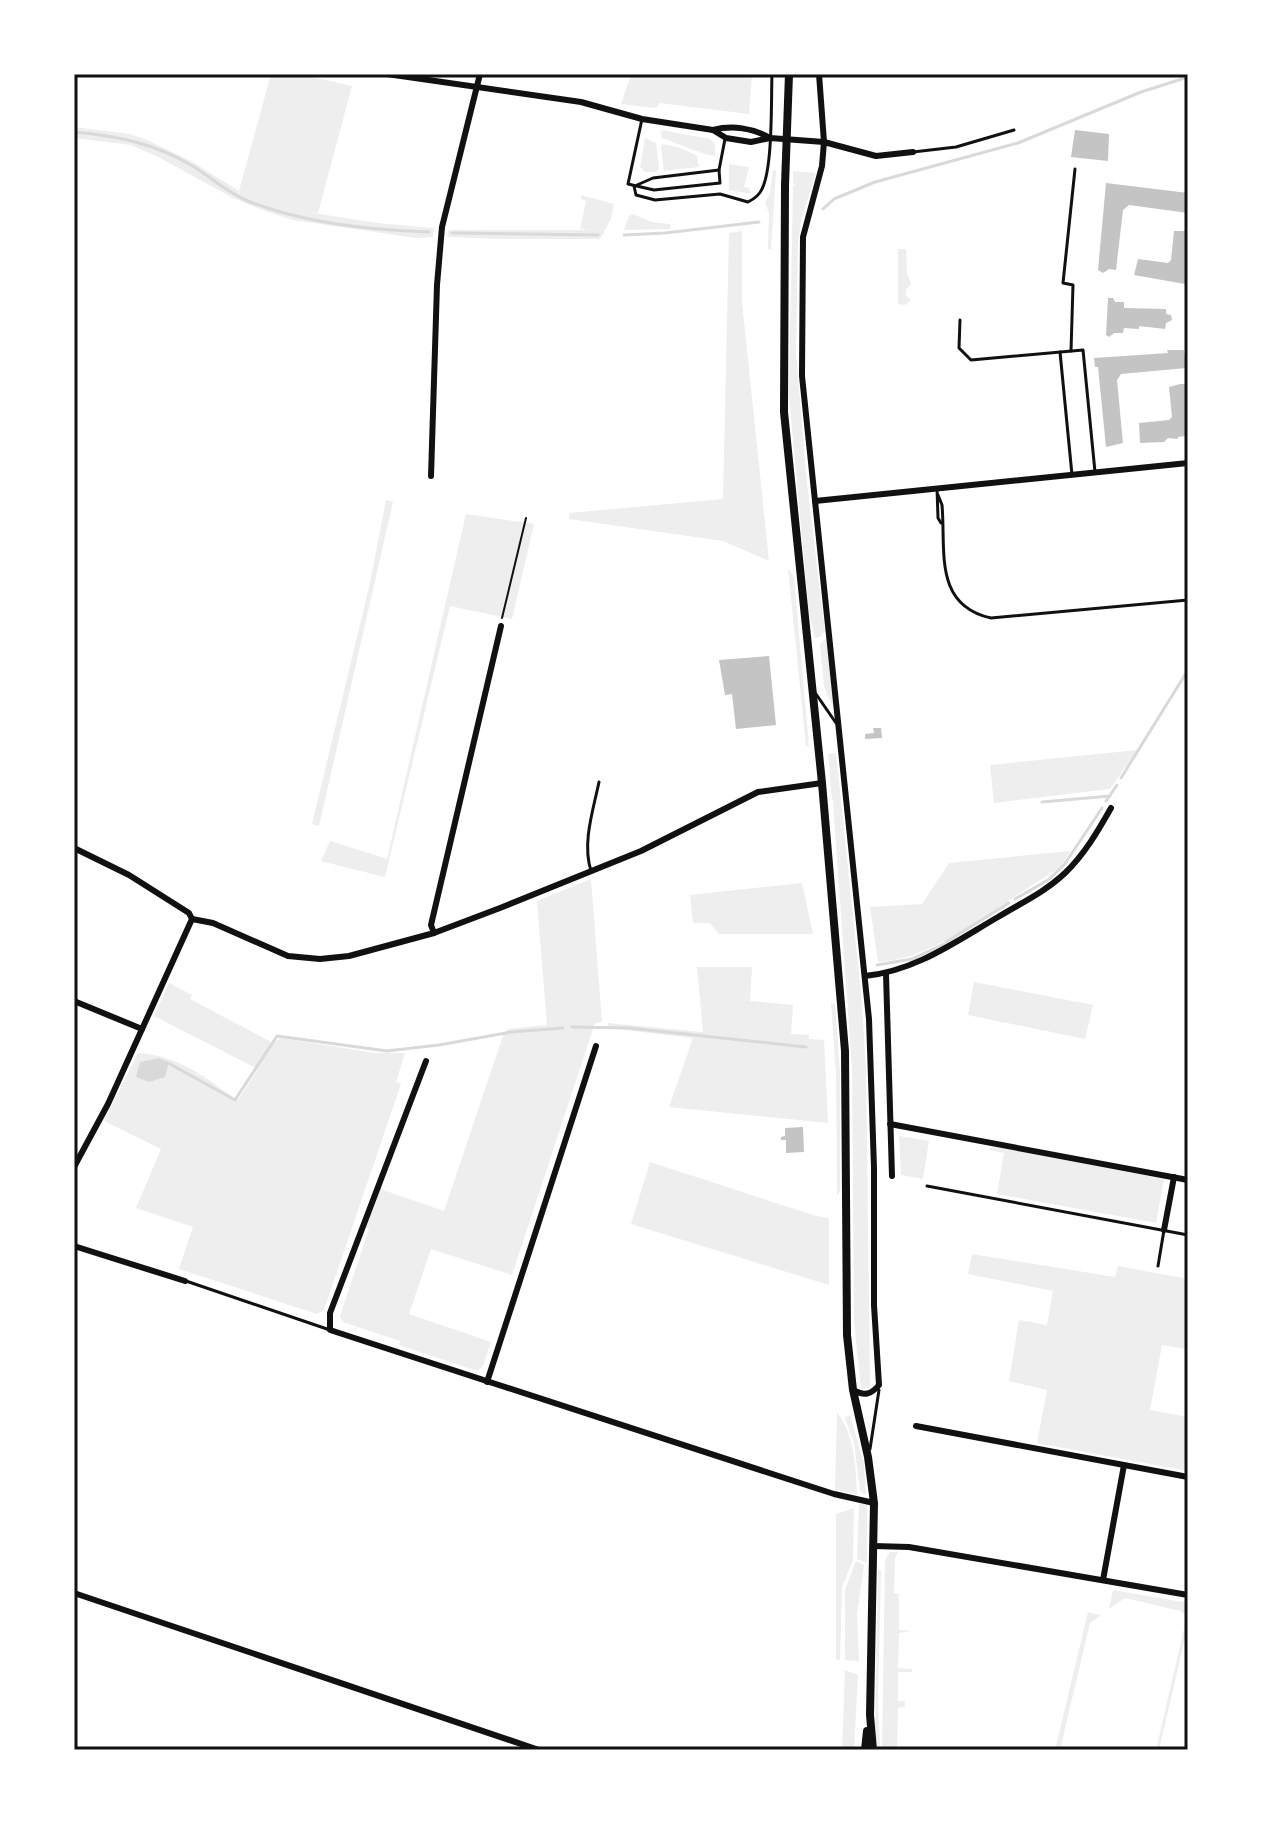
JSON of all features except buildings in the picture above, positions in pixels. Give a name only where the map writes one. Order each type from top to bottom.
[{"type":"main road","points":[[789,74],[784,412],[822,783],[845,1051],[847,1335],[853,1390],[868,1457],[874,1503],[870,1715],[873,1750]]},
{"type":"main road","points":[[865,1750],[870,1715]]},
{"type":"street","points":[[387,74],[581,102],[642,119],[713,130],[726,138],[757,142],[770,138]]},
{"type":"street","points":[[431,476],[437,285],[442,227],[480,74]]},
{"type":"street","points":[[819,74],[824,142],[822,166],[808,212],[802,256],[803,401],[865,976],[873,1105],[874,1305],[879,1385],[865,1395],[853,1390]]},
{"type":"street","points":[[713,130],[725,127],[758,131],[770,138],[824,142],[876,156],[913,152]]},
{"type":"street","points":[[815,501],[1188,463]]},
{"type":"street","points":[[434,933],[431,925],[501,626]]},
{"type":"street","points":[[192,919],[213,923],[278,954],[298,958],[349,956],[434,933],[641,851],[758,792],[822,783]]},
{"type":"street","points":[[865,976],[886,974],[932,955],[1039,894],[1078,859],[1111,808]]},
{"type":"street","points":[[74,848],[129,875],[189,913],[192,919]]},
{"type":"street","points":[[74,1167],[96,1128],[192,919]]},
{"type":"street","points":[[886,974],[892,1176]]},
{"type":"street","points":[[74,1001],[142,1029]]},
{"type":"street","points":[[487,1382],[596,1046]]},
{"type":"street","points":[[426,1061],[330,1313],[330,1330],[834,1494],[874,1503]]},
{"type":"street","points":[[890,1124],[1188,1180]]},
{"type":"street","points":[[1164,1230],[1174,1177]]},
{"type":"street","points":[[74,1246],[185,1281]]},
{"type":"street","points":[[916,1426],[1188,1477]]},
{"type":"street","points":[[1103,1580],[1124,1465]]},
{"type":"street","points":[[874,1546],[909,1547],[1188,1595]]},
{"type":"street","points":[[74,1593],[539,1750]]},
{"type":"lane","points":[[634,186],[636,195],[655,200],[720,194],[748,202],[758,195],[764,183],[770,138],[772,74]]},
{"type":"lane","points":[[642,119],[628,184],[634,186],[654,190],[720,183],[719,170],[726,138]]},
{"type":"lane","points":[[913,152],[956,147],[1014,130]]},
{"type":"lane","points":[[1071,351],[1073,285],[1063,283],[1075,169]]},
{"type":"lane","points":[[634,186],[653,178],[719,170]]},
{"type":"lane","points":[[960,320],[959,348],[971,360],[1083,350],[1095,472]]},
{"type":"lane","points":[[1060,352],[1072,475]]},
{"type":"lane","points":[[937,487],[938,518],[950,589],[955,598],[977,615],[991,618],[1188,600]]},
{"type":"lane","points":[[811,685],[830,717],[840,725]]},
{"type":"lane","points":[[591,871],[587,858],[599,782]]},
{"type":"lane","points":[[927,1186],[1188,1235]]},
{"type":"lane","points":[[1158,1266],[1164,1230]]},
{"type":"lane","points":[[185,1281],[330,1330]]},
{"type":"lane","points":[[868,1457],[879,1385]]},
{"type":"path","points":[[501,626],[526,518]]},
{"type":"shaded area","points":[[271,74],[299,74],[352,86],[318,213],[307,212],[434,228],[433,237],[416,238],[293,220],[233,198],[131,145],[74,138],[74,127],[130,134],[191,161],[239,191]]},
{"type":"shaded area","points":[[631,74],[752,74],[749,114],[659,103],[653,108],[621,104]]},
{"type":"shaded area","points":[[661,130],[710,139],[715,144],[715,156],[662,138]]},
{"type":"shaded area","points":[[645,138],[656,143],[659,169],[656,172],[645,172],[640,167]]},
{"type":"shaded area","points":[[663,144],[697,156],[699,167],[664,171]]},
{"type":"shaded area","points":[[729,164],[749,167],[744,187],[749,188],[751,194],[729,190]]},
{"type":"shaded area","points":[[776,170],[771,250],[768,249],[769,213],[765,203],[770,193],[773,171]]},
{"type":"shaded area","points":[[793,171],[816,173],[801,221],[798,243],[796,354],[807,484],[825,631],[815,638],[809,613],[789,395],[793,186],[796,186]]},
{"type":"shaded area","points":[[581,195],[614,204],[611,219],[600,239],[447,237],[448,230],[590,230],[580,229],[586,201],[581,199]]},
{"type":"shaded area","points":[[633,214],[651,222],[670,224],[670,229],[624,230],[629,216]]},
{"type":"shaded area","points":[[742,231],[742,302],[769,561],[723,541],[569,519],[569,513],[723,499],[729,233]]},
{"type":"shaded area","points":[[898,249],[906,249],[907,273],[911,284],[906,296],[911,300],[905,305],[898,304]]},
{"type":"shaded area","points":[[386,500],[393,502],[319,826],[312,824],[370,583]]},
{"type":"shaded area","points":[[466,514],[534,524],[512,619],[450,606],[385,877],[321,861],[330,841],[387,859]]},
{"type":"shaded area","points":[[788,568],[794,577],[809,746],[806,746]]},
{"type":"shaded area","points":[[826,638],[834,709],[824,687],[820,644]]},
{"type":"shaded area","points":[[1137,750],[1110,789],[994,803],[990,765]]},
{"type":"shaded area","points":[[836,753],[866,1068],[870,1388],[861,1389],[854,1321],[852,1068],[835,802],[832,800],[828,754]]},
{"type":"shaded area","points":[[1070,851],[1062,866],[962,931],[913,955],[878,962],[870,907],[922,904],[949,863]]},
{"type":"shaded area","points":[[591,879],[602,1022],[595,1023],[512,1275],[431,1249],[409,1314],[491,1342],[483,1366],[477,1371],[343,1322],[340,1316],[369,1229],[365,1227],[380,1189],[444,1211],[503,1036],[508,1029],[547,1025],[537,901]]},
{"type":"shaded area","points":[[802,883],[813,934],[719,934],[710,923],[693,923],[690,895]]},
{"type":"shaded area","points":[[697,967],[752,967],[750,1001],[793,1005],[791,1034],[824,1040],[828,1123],[669,1107],[693,1038],[607,1028],[608,1023],[703,1032]]},
{"type":"shaded area","points":[[974,982],[1093,1005],[1085,1039],[968,1015]]},
{"type":"shaded area","points":[[169,983],[192,995],[190,999],[273,1043],[281,1038],[375,1053],[405,1053],[396,1082],[401,1084],[324,1310],[317,1314],[179,1269],[193,1227],[136,1208],[161,1149],[104,1121],[138,1053],[179,1063],[238,1100],[258,1069],[154,1016]]},
{"type":"shaded area","points":[[831,1003],[835,1004],[840,1073],[840,1192],[837,1195],[836,1073]]},
{"type":"shaded area","points":[[159,1058],[169,1062],[165,1077],[149,1082],[136,1077],[140,1062]]},
{"type":"shaded area","points":[[899,1136],[929,1141],[923,1179],[901,1175]]},
{"type":"shaded area","points":[[992,1146],[1164,1179],[1156,1223],[997,1194],[1004,1153],[989,1150]]},
{"type":"shaded area","points":[[650,1162],[829,1218],[829,1285],[631,1224]]},
{"type":"shaded area","points":[[972,1254],[1115,1277],[1118,1266],[1188,1279],[1188,1349],[1162,1345],[1150,1410],[1188,1417],[1188,1471],[1037,1443],[1047,1390],[1009,1381],[1019,1320],[1047,1325],[1053,1291],[968,1274]]},
{"type":"shaded area","points":[[837,1413],[851,1441],[857,1495],[835,1489]]},
{"type":"shaded area","points":[[846,1415],[850,1415],[864,1464],[866,1495],[860,1491],[854,1443]]},
{"type":"shaded area","points":[[859,1503],[867,1504],[867,1563],[857,1559]]},
{"type":"shaded area","points":[[854,1508],[853,1560],[842,1587],[840,1660],[836,1659],[836,1514]]},
{"type":"shaded area","points":[[890,1552],[898,1552],[895,1558],[894,1593],[899,1594],[899,1630],[912,1631],[899,1633],[898,1668],[912,1669],[912,1672],[898,1672],[898,1701],[905,1701],[905,1707],[898,1708],[897,1750],[882,1750],[885,1560]]},
{"type":"shaded area","points":[[856,1561],[864,1565],[857,1614],[859,1661],[845,1660],[845,1590]]},
{"type":"shaded area","points":[[878,1570],[881,1570],[880,1750],[877,1750],[875,1724]]},
{"type":"shaded area","points":[[1113,1590],[1188,1603],[1188,1625],[1159,1750],[1156,1750],[1187,1616],[1180,1611],[1125,1598],[1109,1609]]},
{"type":"shaded area","points":[[1088,1612],[1101,1615],[1090,1623],[1060,1750],[1055,1750]]},
{"type":"shaded area","points":[[845,1670],[858,1675],[854,1750],[842,1750]]},
{"type":"waterway","points":[[823,209],[834,199],[875,182],[1018,143],[1141,92],[1188,77]]},
{"type":"waterway","points":[[74,132],[120,138],[163,151],[240,197],[269,209],[360,227],[429,232]]},
{"type":"waterway","points":[[624,235],[759,222]]},
{"type":"waterway","points":[[452,233],[598,235]]},
{"type":"waterway","points":[[1121,778],[1188,670]]},
{"type":"waterway","points":[[1106,801],[1117,785]]},
{"type":"waterway","points":[[1042,802],[1110,796]]},
{"type":"waterway","points":[[1015,899],[1048,880],[1064,865],[1102,808]]},
{"type":"waterway","points":[[946,942],[1009,903]]},
{"type":"waterway","points":[[877,965],[912,959],[944,944]]},
{"type":"waterway","points":[[572,1027],[629,1028],[806,1047]]},
{"type":"waterway","points":[[170,1064],[235,1100],[277,1036],[387,1051],[511,1032],[563,1028]]}]
